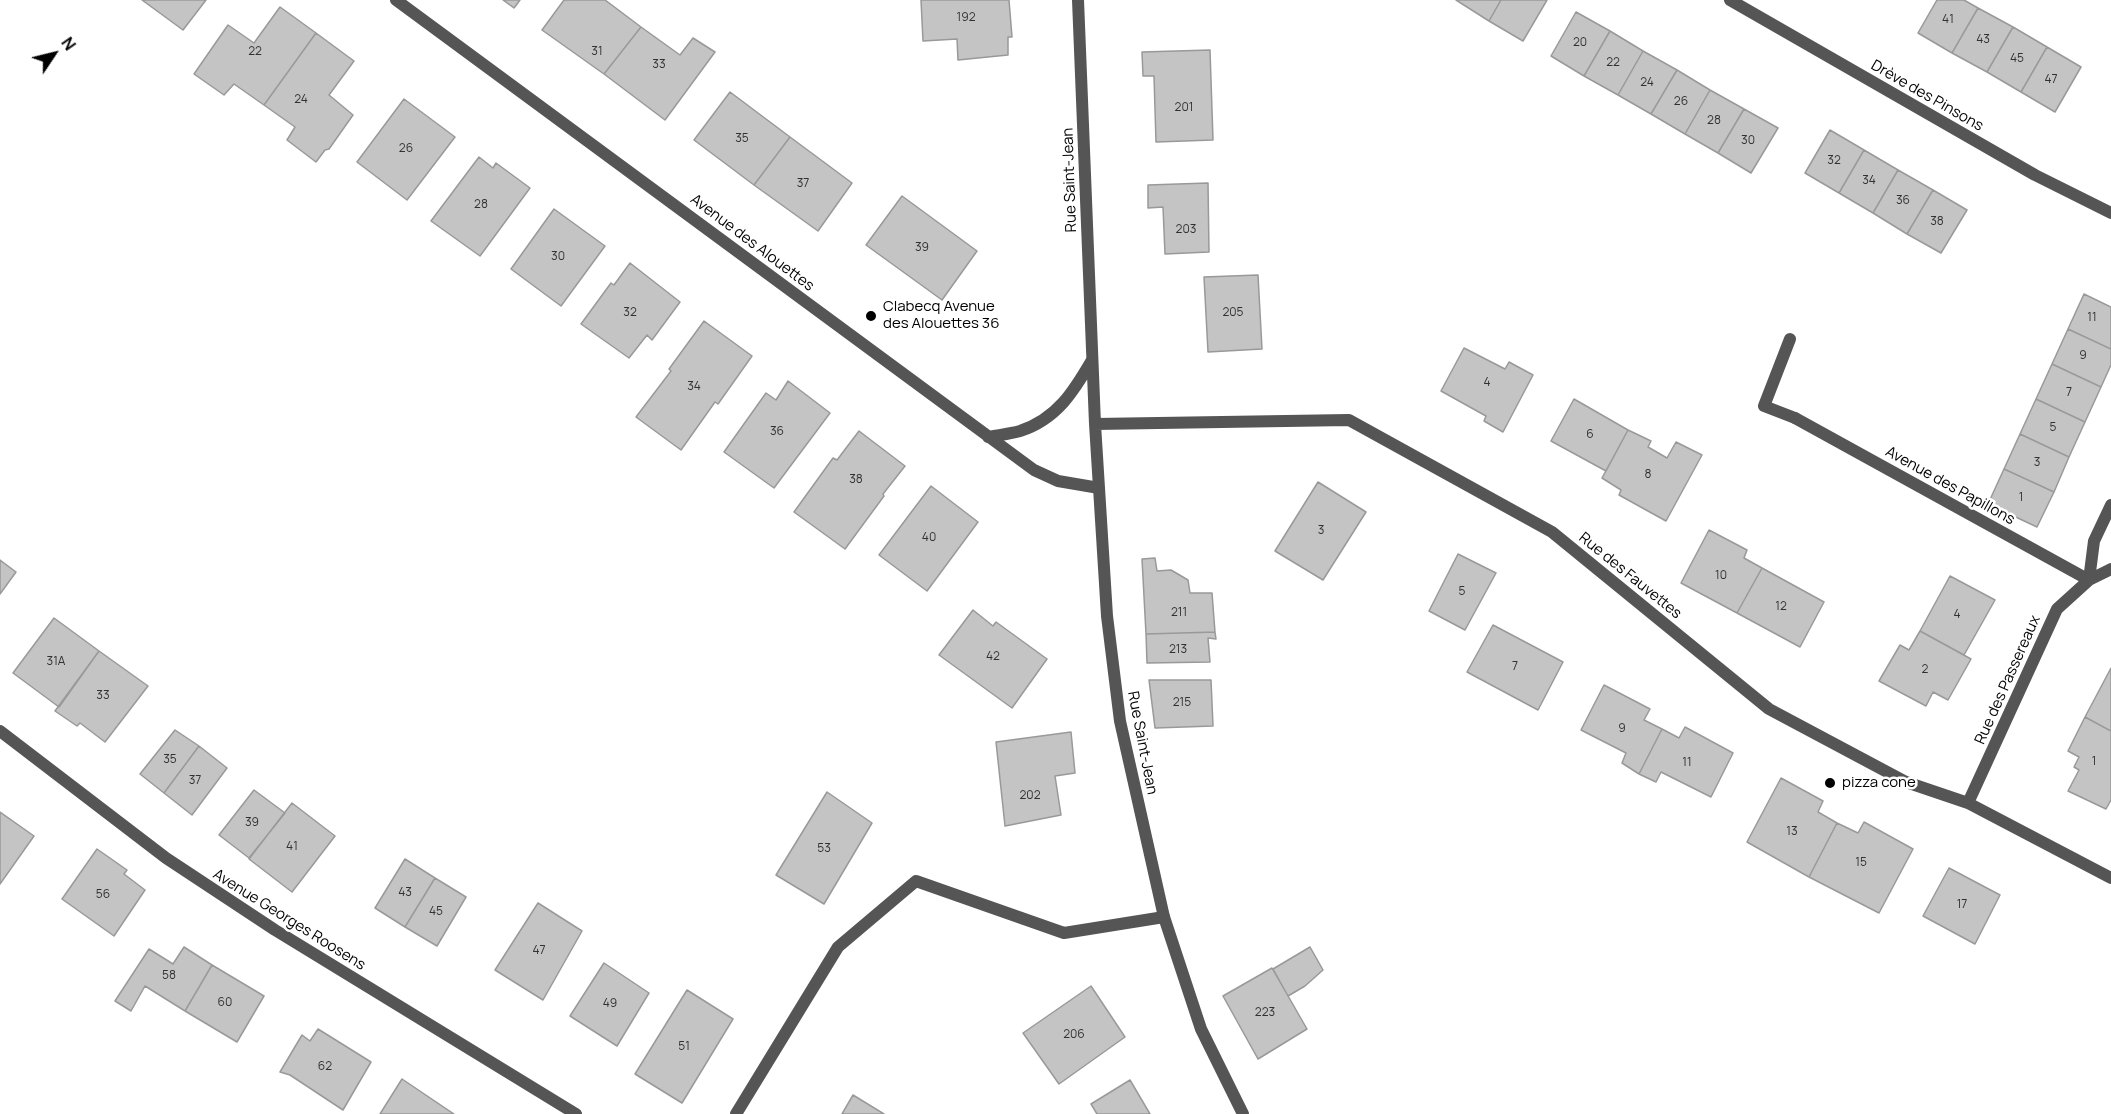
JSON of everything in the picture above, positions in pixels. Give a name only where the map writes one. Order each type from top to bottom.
[{"type":"street","name":"Avenue des Alouettes","points":[[396,0],[1034,470],[1058,481],[1099,488]]},
{"type":"street","name":"Rue Saint-Jean","points":[[1078,0],[1095,424],[1107,615],[1120,721],[1164,917],[1201,1029],[1243,1114]]},
{"type":"street","name":"Drève des Pinsons","points":[[1731,0],[2035,176],[2111,213]]},
{"type":"street","name":"Avenue des Papillons","points":[[1790,339],[1764,406],[1795,418],[2089,580]]},
{"type":"street","points":[[988,436],[1021,431],[1046,418],[1071,395],[1092,360]]},
{"type":"street","name":"Rue des Fauvettes","points":[[1095,424],[1349,420],[1552,532],[1769,708],[1906,782],[1968,803],[2111,878]]},
{"type":"street","points":[[2089,580],[2094,541],[2111,506]]},
{"type":"street","points":[[2089,580],[2111,569]]},
{"type":"street","name":"Rue des Passereaux","points":[[1968,803],[2057,609],[2089,580]]},
{"type":"street","name":"Avenue Georges Roosens","points":[[0,731],[176,865],[275,930],[576,1114]]},
{"type":"street","points":[[736,1114],[838,947],[916,881],[1064,933],[1164,917]]},
{"type":"building","points":[[142,0],[206,0],[183,30]]},
{"type":"building","points":[[503,0],[520,0],[514,8]]},
{"type":"building","points":[[564,0],[605,0],[641,27],[604,74],[542,30]]},
{"type":"building","points":[[921,0],[1009,0],[1012,37],[1008,37],[1008,55],[958,60],[957,39],[923,41]]},
{"type":"building","points":[[1456,0],[1501,0],[1489,21]]},
{"type":"building","points":[[1501,0],[1547,0],[1523,41],[1489,21]]},
{"type":"building","points":[[1937,0],[1964,0],[1978,8],[1952,53],[1918,33]]},
{"type":"building","points":[[280,7],[316,33],[264,105],[234,84],[224,95],[194,74],[228,25],[254,43]]},
{"type":"building","points":[[1978,8],[2013,27],[1987,72],[1952,53]]},
{"type":"building","points":[[1576,12],[1610,31],[1584,76],[1551,56]]},
{"type":"building","points":[[641,27],[680,55],[693,38],[715,52],[665,120],[604,74]]},
{"type":"building","points":[[2013,27],[2047,47],[2021,92],[1987,72]]},
{"type":"building","points":[[1610,31],[1643,51],[1618,95],[1584,76]]},
{"type":"building","points":[[316,33],[354,61],[329,95],[353,115],[329,149],[325,150],[316,162],[287,140],[295,127],[264,105]]},
{"type":"building","points":[[2047,47],[2081,67],[2055,112],[2021,92]]},
{"type":"building","points":[[1210,50],[1213,140],[1156,142],[1154,76],[1143,76],[1142,52]]},
{"type":"building","points":[[1643,51],[1677,70],[1651,114],[1618,95]]},
{"type":"building","points":[[1677,70],[1710,90],[1685,134],[1651,114]]},
{"type":"building","points":[[1710,90],[1744,109],[1718,153],[1685,134]]},
{"type":"building","points":[[730,92],[790,137],[754,185],[694,140]]},
{"type":"building","points":[[404,99],[455,137],[407,200],[357,162]]},
{"type":"building","points":[[1744,109],[1778,128],[1751,173],[1718,153]]},
{"type":"building","points":[[1830,130],[1864,150],[1839,193],[1805,173]]},
{"type":"building","points":[[790,137],[852,183],[818,231],[754,185]]},
{"type":"building","points":[[1864,150],[1898,170],[1873,213],[1839,193]]},
{"type":"building","points":[[479,157],[493,168],[496,163],[530,188],[480,256],[431,221]]},
{"type":"building","points":[[1898,170],[1933,190],[1907,234],[1873,213]]},
{"type":"building","points":[[1208,183],[1209,252],[1165,254],[1163,207],[1148,208],[1148,185]]},
{"type":"building","points":[[1933,190],[1967,210],[1941,253],[1907,234]]},
{"type":"building","points":[[902,196],[977,251],[942,300],[866,245]]},
{"type":"building","points":[[554,209],[605,246],[561,306],[511,269]]},
{"type":"building","points":[[630,263],[680,302],[652,340],[647,335],[629,358],[581,324],[611,283],[614,285]]},
{"type":"building","points":[[1258,275],[1262,349],[1208,352],[1204,277]]},
{"type":"building","points":[[2084,294],[2111,307],[2111,349],[2068,329]]},
{"type":"building","points":[[704,321],[752,356],[681,450],[636,417],[671,371],[669,369]]},
{"type":"building","points":[[2068,329],[2111,349],[2111,365],[2101,387],[2052,364]]},
{"type":"building","points":[[1464,348],[1505,369],[1509,362],[1533,375],[1503,432],[1484,421],[1486,416],[1441,391]]},
{"type":"building","points":[[2052,364],[2101,387],[2085,422],[2036,399]]},
{"type":"building","points":[[788,381],[830,413],[774,488],[724,452],[766,393],[776,400]]},
{"type":"building","points":[[1574,399],[1628,430],[1606,471],[1551,441]]},
{"type":"building","points":[[2036,399],[2085,422],[2069,457],[2020,434]]},
{"type":"building","points":[[1628,430],[1651,441],[1648,447],[1667,458],[1676,442],[1702,455],[1666,521],[1619,495],[1621,490],[1602,478]]},
{"type":"building","points":[[859,431],[905,466],[845,549],[794,512],[833,458],[837,460]]},
{"type":"building","points":[[2020,434],[2069,457],[2054,492],[2004,469]]},
{"type":"building","points":[[2004,469],[2054,492],[2037,527],[1988,504]]},
{"type":"building","points":[[1318,482],[1366,512],[1323,580],[1275,551]]},
{"type":"building","points":[[931,486],[978,522],[927,591],[879,555]]},
{"type":"building","points":[[1709,530],[1747,550],[1744,558],[1762,568],[1737,613],[1681,583]]},
{"type":"building","points":[[1458,554],[1496,573],[1465,630],[1429,611]]},
{"type":"building","points":[[1155,558],[1157,571],[1171,570],[1188,580],[1190,593],[1212,593],[1215,632],[1146,634],[1142,559]]},
{"type":"building","points":[[0,560],[16,572],[0,594]]},
{"type":"building","points":[[1762,568],[1824,602],[1800,647],[1737,613]]},
{"type":"building","points":[[1950,576],[1995,600],[1964,655],[1920,631]]},
{"type":"building","points":[[973,610],[993,626],[996,622],[1047,659],[1012,708],[939,655]]},
{"type":"building","points":[[54,618],[99,651],[59,707],[13,673]]},
{"type":"building","points":[[1493,625],[1563,662],[1538,710],[1467,672]]},
{"type":"building","points":[[1920,631],[1971,659],[1948,700],[1933,692],[1926,706],[1879,681],[1900,645],[1909,650]]},
{"type":"building","points":[[1215,632],[1216,639],[1208,638],[1210,662],[1147,663],[1146,634]]},
{"type":"building","points":[[99,651],[148,686],[105,742],[80,723],[77,726],[55,711]]},
{"type":"building","points":[[2111,668],[2111,731],[2085,717]]},
{"type":"building","points":[[1149,680],[1211,680],[1213,726],[1155,728]]},
{"type":"building","points":[[1604,685],[1650,709],[1644,720],[1662,729],[1639,774],[1622,763],[1626,753],[1581,730]]},
{"type":"building","points":[[2085,717],[2111,731],[2111,800],[2106,809],[2068,791],[2079,770],[2074,767],[2079,757],[2068,751]]},
{"type":"building","points":[[1685,727],[1733,753],[1711,797],[1661,772],[1656,782],[1639,774],[1662,729],[1679,738]]},
{"type":"building","points":[[175,730],[199,746],[164,793],[140,774]]},
{"type":"building","points":[[1071,732],[1075,773],[1055,776],[1061,815],[1005,826],[996,742]]},
{"type":"building","points":[[199,746],[227,768],[192,815],[164,793]]},
{"type":"building","points":[[1781,778],[1823,801],[1818,812],[1837,823],[1809,877],[1747,842]]},
{"type":"building","points":[[254,790],[285,813],[249,858],[219,835]]},
{"type":"building","points":[[827,792],[872,823],[824,904],[776,875]]},
{"type":"building","points":[[292,803],[335,836],[292,892],[249,859]]},
{"type":"building","points":[[0,812],[34,836],[0,884]]},
{"type":"building","points":[[1864,822],[1913,849],[1879,913],[1809,877],[1837,823],[1858,833]]},
{"type":"building","points":[[97,849],[127,870],[124,874],[145,890],[114,936],[62,899]]},
{"type":"building","points":[[405,859],[435,878],[405,927],[375,908]]},
{"type":"building","points":[[1949,868],[2000,895],[1975,944],[1923,916]]},
{"type":"building","points":[[435,878],[466,897],[437,946],[405,927]]},
{"type":"building","points":[[538,903],[582,931],[543,1000],[495,970]]},
{"type":"building","points":[[184,947],[212,965],[185,1011],[145,986],[131,1011],[115,1001],[149,949],[173,964]]},
{"type":"building","points":[[1310,947],[1323,970],[1305,986],[1288,996],[1273,969]]},
{"type":"building","points":[[604,963],[649,993],[617,1046],[570,1016]]},
{"type":"building","points":[[212,965],[264,996],[237,1042],[185,1011]]},
{"type":"building","points":[[1272,968],[1307,1029],[1258,1059],[1223,996]]},
{"type":"building","points":[[1091,986],[1125,1037],[1059,1084],[1023,1033]]},
{"type":"building","points":[[687,990],[733,1019],[682,1103],[635,1074]]},
{"type":"building","points":[[318,1029],[371,1062],[343,1110],[290,1075],[280,1072],[302,1035],[310,1041]]},
{"type":"building","points":[[402,1079],[454,1114],[380,1114]]},
{"type":"building","points":[[1130,1080],[1150,1114],[1097,1114],[1091,1104]]},
{"type":"building","points":[[853,1095],[884,1114],[842,1114]]},
{"type":"place","name":"Clabecq Avenue des Alouettes 36","points":[[871,316]]},
{"type":"place","name":"pizza cone","points":[[1830,783]]}]
